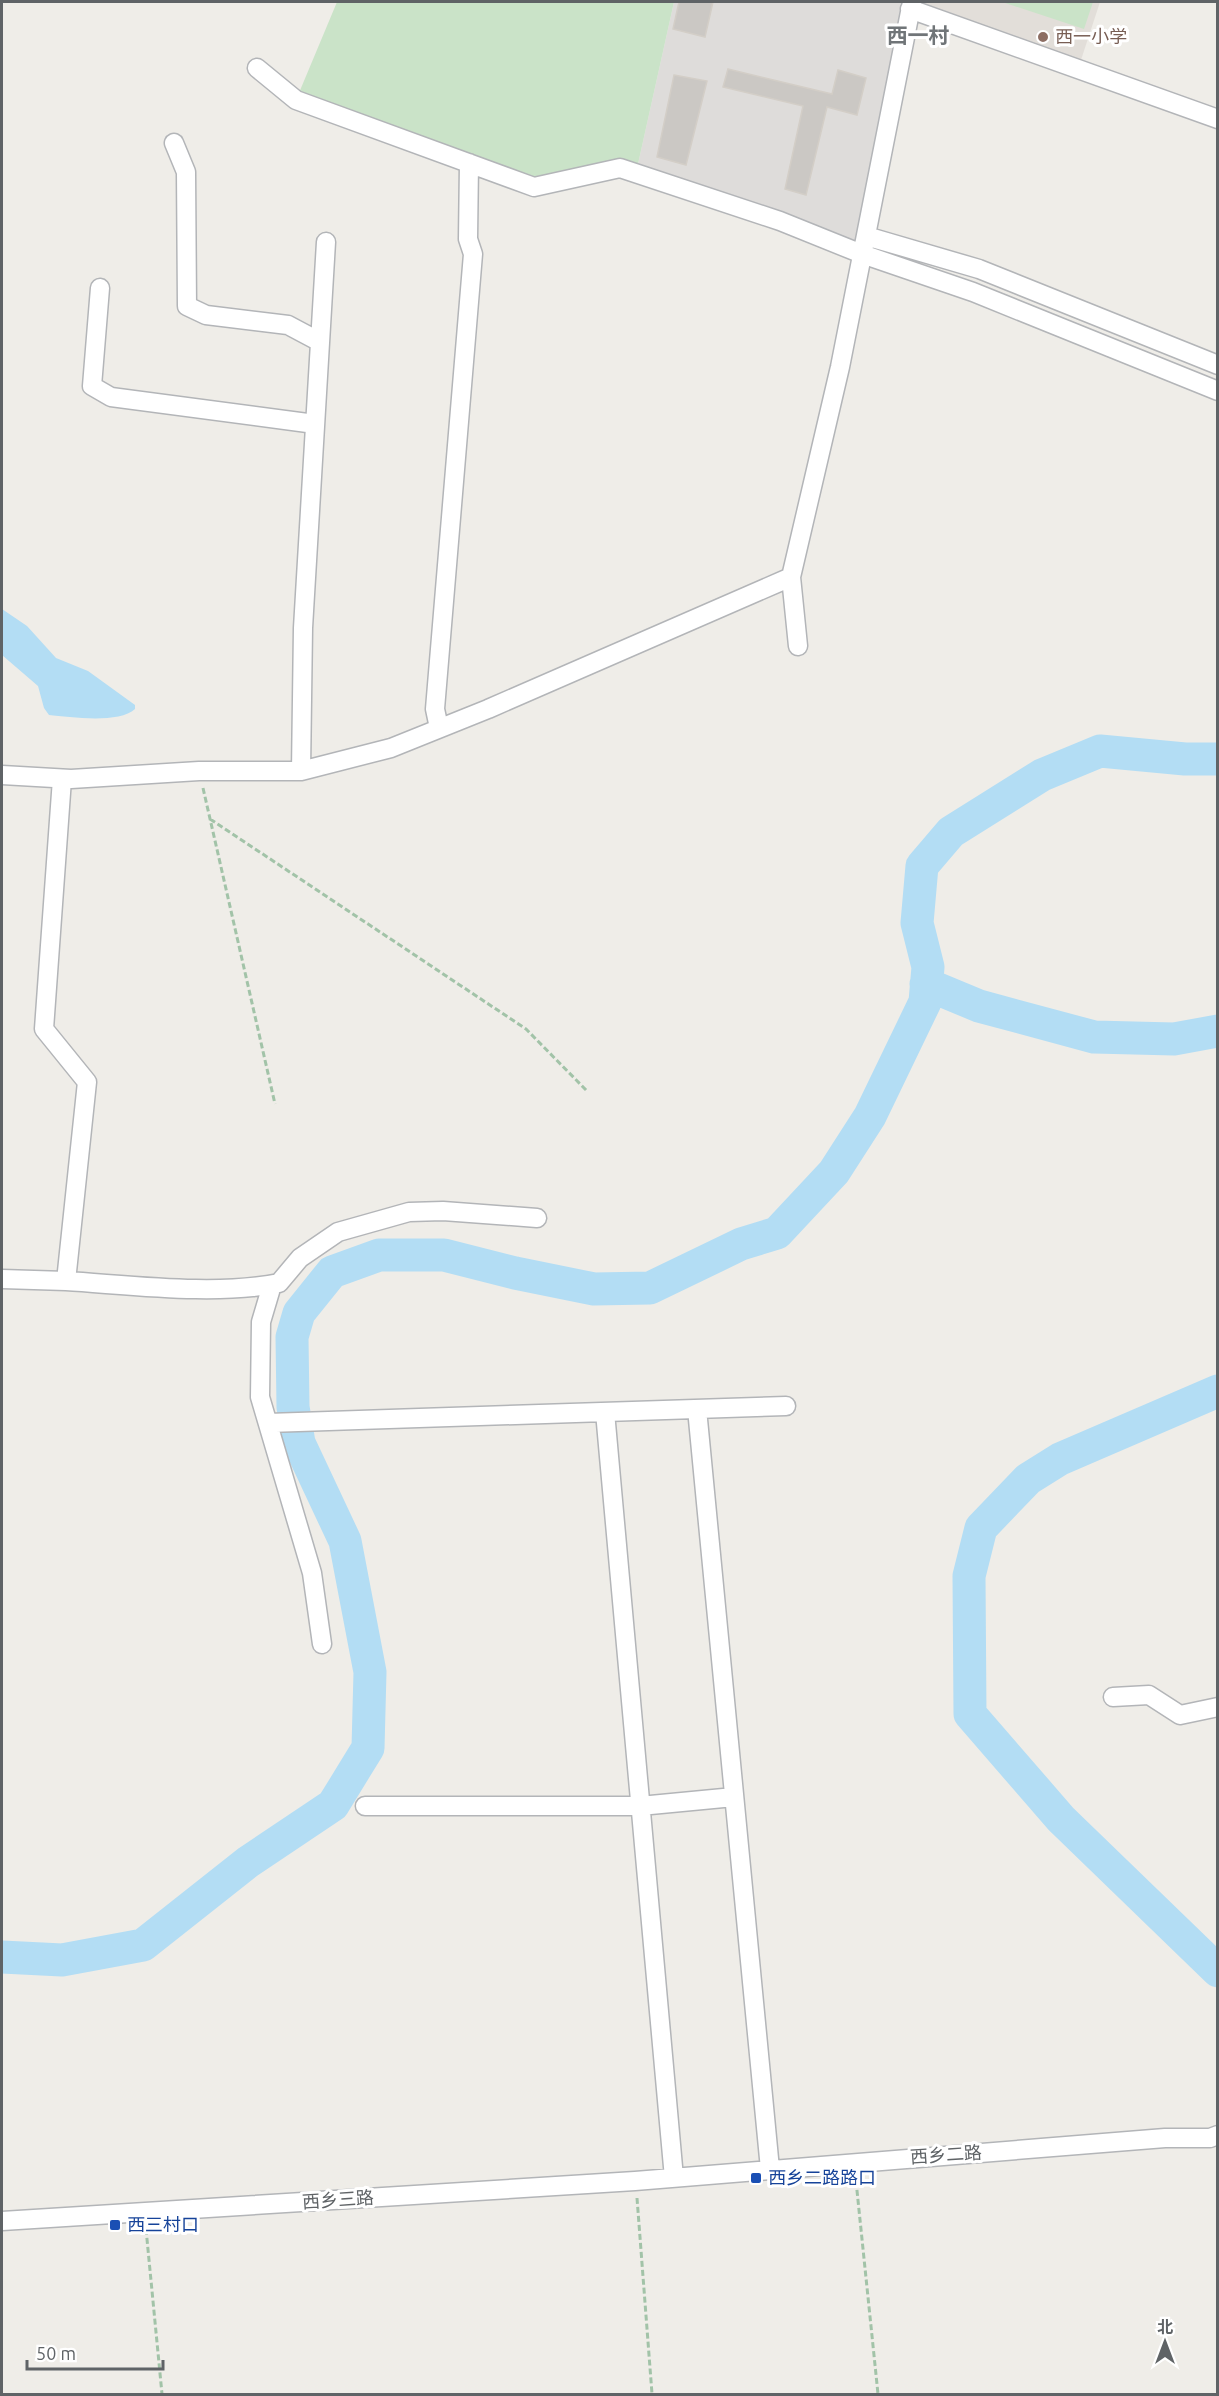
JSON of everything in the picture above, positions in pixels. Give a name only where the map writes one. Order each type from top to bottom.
[{"type":"street","points":[[798,646],[791,577],[840,367],[911,5],[1218,119]]},
{"type":"street","points":[[257,68],[296,100],[534,187],[620,168],[780,221],[862,254],[973,292],[1218,391]]},
{"type":"street","points":[[174,143],[186,172],[187,306],[206,315],[288,325],[320,342]]},
{"type":"street","points":[[439,728],[435,709],[473,255],[468,239],[469,163]]},
{"type":"street","points":[[866,236],[980,269],[1218,365]]},
{"type":"street","points":[[301,771],[303,628],[326,242]]},
{"type":"street","points":[[100,288],[92,386],[111,397],[315,424]]},
{"type":"street","points":[[2,775],[62,779],[199,771],[301,771],[390,748],[791,577]]},
{"type":"street","points":[[62,779],[44,1029],[87,1082],[66,1281]]},
{"type":"street","points":[[2,1279],[192,1288],[251,1288],[279,1283],[300,1258],[338,1232],[409,1212],[443,1211],[537,1218]]},
{"type":"street","points":[[272,1285],[261,1322],[260,1397],[312,1573],[322,1644]]},
{"type":"street","points":[[268,1424],[786,1406]]},
{"type":"street","points":[[697,1409],[770,2169]]},
{"type":"street","points":[[605,1412],[674,2178]]},
{"type":"street","points":[[1113,1697],[1149,1695],[1180,1715],[1218,1707]]},
{"type":"street","points":[[365,1806],[640,1806],[734,1797]]},
{"type":"street","name":"西乡二路","points":[[674,2178],[1165,2138],[1210,2138],[1218,2135]]},
{"type":"street","name":"西乡三路","points":[[2,2221],[674,2178]]},
{"type":"path","points":[[199,771],[275,1104]]},
{"type":"path","points":[[210,819],[526,1029],[587,1091]]},
{"type":"path","points":[[854,2162],[878,2394]]},
{"type":"path","points":[[635,2181],[652,2394]]},
{"type":"path","points":[[145,2212],[162,2394]]},
{"type":"shaded area","points":[[674,2],[912,2],[862,254],[636,173]]},
{"type":"shaded area","name":"西一小学","points":[[918,2],[1100,2],[1079,66],[916,8]]},
{"type":"green space","points":[[337,2],[674,2],[636,173],[534,187],[296,100]]},
{"type":"green space","points":[[1002,2],[1093,2],[1084,29]]},
{"type":"water","points":[[2,609],[27,626],[56,658],[88,671],[135,705],[135,709],[128,714],[106,718],[49,715],[44,708],[38,686],[2,655]]},
{"type":"building","points":[[679,2],[713,2],[705,37],[673,29]]},
{"type":"building","points":[[728,69],[832,94],[838,70],[866,78],[857,115],[827,107],[806,195],[785,189],[803,106],[723,87]]},
{"type":"building","points":[[674,75],[707,81],[686,165],[657,157]]},
{"type":"waterway","points":[[2,1957],[62,1960],[143,1945],[248,1862],[333,1805],[368,1748],[370,1672],[345,1541],[299,1443],[293,1407],[292,1337],[299,1313],[332,1272],[379,1255],[444,1255],[515,1273],[594,1289],[650,1288],[741,1244],[777,1233],[834,1172],[870,1116],[925,1002],[928,967],[917,923],[922,866],[951,832],[1042,775],[1100,751],[1185,759],[1218,759]]},
{"type":"waterway","points":[[926,984],[979,1006],[1094,1037],[1174,1039],[1218,1031]]},
{"type":"waterway","points":[[1218,1391],[1060,1459],[1028,1479],[981,1528],[969,1576],[970,1714],[1061,1819],[1218,1971]]},
{"type":"place","name":"西一小学","points":[[1043,37]]},
{"type":"place","name":"西乡二路路口","points":[[756,2178]]},
{"type":"place","name":"西三村口","points":[[115,2225]]},
{"type":"district","name":"西一村","points":[[918,36]]}]
